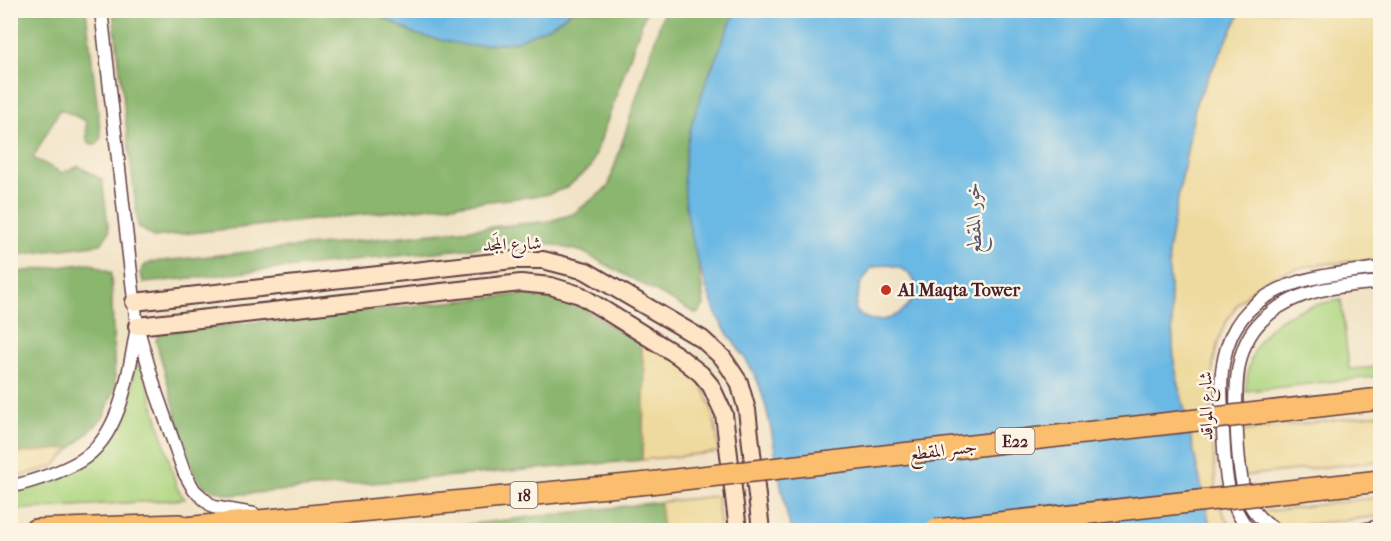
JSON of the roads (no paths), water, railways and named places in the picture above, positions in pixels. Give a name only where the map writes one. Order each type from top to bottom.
[{"type":"highway","name":"جسر المقطع","points":[[650,483],[1380,399]]},
{"type":"highway","points":[[936,531],[1380,481]]},
{"type":"highway","name":"18","points":[[164,531],[650,483]]},
{"type":"highway","points":[[35,531],[219,524]]},
{"type":"street","points":[[101,10],[137,326],[184,472],[194,490],[213,507],[288,518]]},
{"type":"street","name":"شارع المَجد","points":[[134,302],[513,260],[543,260],[572,266],[600,278],[702,339],[732,370],[747,410],[760,531]]},
{"type":"street","name":"شارع المواقد","points":[[1249,531],[1232,505],[1226,480],[1221,379],[1224,356],[1233,334],[1245,315],[1262,299],[1279,288],[1312,277],[1380,268]]},
{"type":"street","name":"شارع المواقد","points":[[1276,531],[1262,520],[1248,503],[1240,474],[1236,384],[1240,358],[1251,334],[1271,312],[1300,295],[1331,287],[1380,282]]},
{"type":"street","points":[[137,326],[521,283],[566,290],[593,302],[677,355],[702,374],[711,386],[725,422],[738,531]]},
{"type":"street","points":[[10,487],[36,480],[82,460],[98,442],[111,423],[126,391],[137,326]]},
{"type":"street","points":[[1362,531],[1380,526]]},
{"type":"water","points":[[371,11],[572,11],[549,27],[514,42],[470,46],[417,35]]},
{"type":"water","name":"خور المقطع","points":[[735,11],[1241,11],[1196,102],[1168,251],[1174,363],[1211,530],[791,530],[765,403],[755,375],[715,311],[702,275],[685,199],[685,161],[692,123],[705,84]],"holes":[[[886,264],[904,270],[914,279],[915,290],[911,301],[903,310],[891,317],[878,320],[866,318],[855,309],[860,285],[871,268]]]},
{"type":"place","name":"Al Maqta Tower","points":[[886,290]]}]
